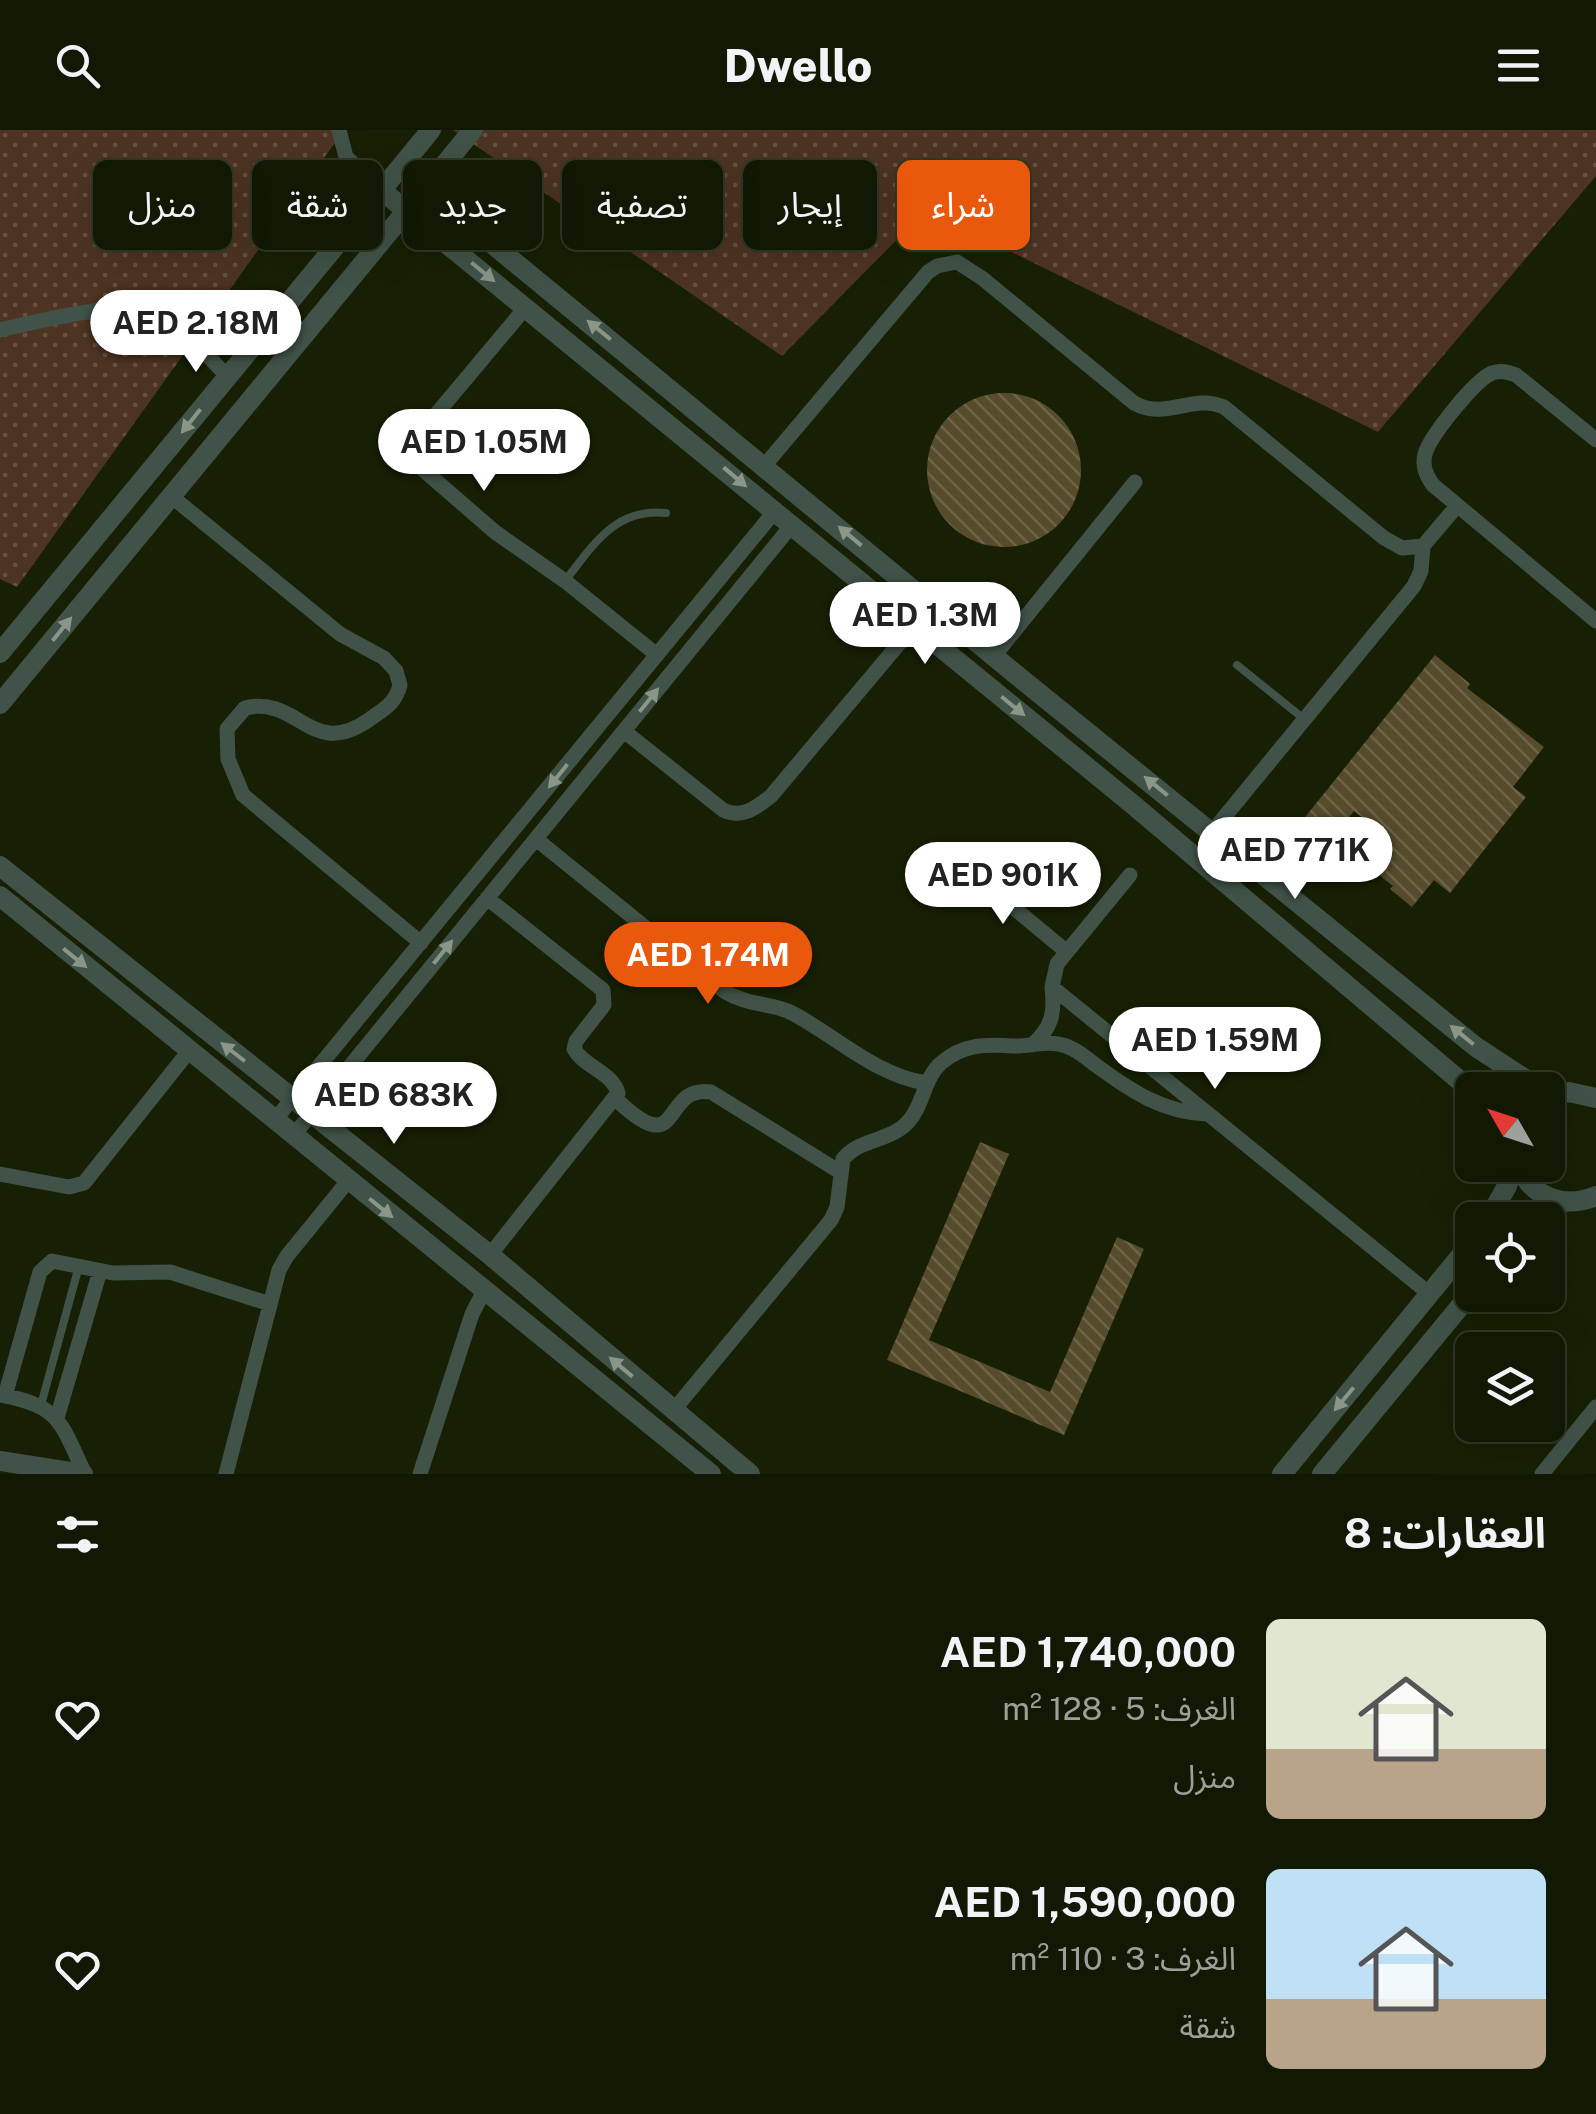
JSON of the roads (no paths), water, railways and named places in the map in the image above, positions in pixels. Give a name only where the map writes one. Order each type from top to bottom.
[{"type":"street","points":[[339,130],[349,160]]},
{"type":"street","points":[[383,189],[431,130]]},
{"type":"street","points":[[448,160],[473,130]]},
{"type":"street","points":[[383,191],[403,207]]},
{"type":"street","points":[[0,704],[403,215]]},
{"type":"street","points":[[0,653],[332,250]]},
{"type":"street","points":[[456,250],[1168,834],[1455,1077]]},
{"type":"street","points":[[501,250],[1476,1047],[1516,1072]]},
{"type":"street","points":[[765,465],[928,272],[958,262],[1134,403],[1162,412],[1193,402],[1224,407],[1384,538],[1402,548],[1423,546]]},
{"type":"street","points":[[528,272],[518,280],[519,302],[413,442],[410,454],[419,469],[496,532],[566,581],[658,655]]},
{"type":"street","points":[[0,330],[112,310],[151,310],[165,316],[227,376]]},
{"type":"street","points":[[1596,440],[1516,374],[1500,371],[1489,374],[1435,436],[1424,460],[1424,469],[1433,485],[1596,621]]},
{"type":"street","points":[[994,656],[1135,482]]},
{"type":"street","points":[[171,496],[340,634],[384,658],[396,671],[400,685],[388,709],[349,730],[316,732],[270,706],[246,708],[227,729],[228,759],[243,795],[421,942]]},
{"type":"street","points":[[1212,832],[1414,586],[1421,570],[1423,546],[1457,506]]},
{"type":"street","points":[[274,1121],[775,511]]},
{"type":"street","points":[[293,1136],[792,525]]},
{"type":"street","points":[[708,594],[718,600],[722,610]]},
{"type":"street","points":[[624,731],[724,810],[731,814],[748,812],[771,796],[914,626]]},
{"type":"street","points":[[1168,834],[1184,830],[1192,816]]},
{"type":"street","points":[[536,839],[724,992],[740,1001],[789,1011],[875,1064],[926,1082]]},
{"type":"street","points":[[0,866],[490,1256],[750,1474]]},
{"type":"street","points":[[967,869],[1067,952]]},
{"type":"street","points":[[1031,1045],[1048,1031],[1053,1017],[1052,975],[1130,875]]},
{"type":"street","points":[[0,896],[711,1474]]},
{"type":"street","points":[[487,898],[603,990],[604,1005],[574,1048],[580,1058],[616,1084],[616,1099],[490,1256]]},
{"type":"street","points":[[1290,936],[1305,925],[1323,922]]},
{"type":"street","points":[[388,984],[388,994],[400,1004]]},
{"type":"street","points":[[1052,987],[1431,1295]]},
{"type":"street","points":[[673,1411],[822,1233],[838,1207],[840,1172],[848,1153],[895,1133],[910,1121],[926,1082],[942,1062],[970,1047],[1049,1043],[1068,1047],[1162,1107],[1207,1114]]},
{"type":"street","points":[[0,1174],[68,1186],[84,1183],[189,1051]]},
{"type":"street","points":[[1565,1090],[1596,1080]]},
{"type":"street","points":[[616,1099],[639,1122],[651,1126],[664,1122],[689,1096],[711,1092],[840,1172]]},
{"type":"street","points":[[1565,1095],[1596,1098]]},
{"type":"street","points":[[226,1474],[279,1270],[348,1181]]},
{"type":"street","points":[[1529,1182],[1547,1197],[1583,1202]]},
{"type":"street","points":[[84,1474],[58,1418],[41,1405],[3,1395],[40,1272],[52,1261],[100,1271],[170,1272],[270,1304]]},
{"type":"street","points":[[1282,1474],[1455,1264]]},
{"type":"street","points":[[58,1418],[100,1271]]},
{"type":"street","points":[[420,1474],[469,1322],[484,1291]]},
{"type":"street","points":[[1322,1474],[1456,1312]]},
{"type":"street","points":[[1387,1348],[1401,1355],[1410,1368]]},
{"type":"street","points":[[1551,1471],[1596,1407]]},
{"type":"street","points":[[0,1461],[84,1474]]},
{"type":"lane","points":[[566,581],[612,526],[632,515],[666,513]]},
{"type":"lane","points":[[1237,665],[1304,719]]},
{"type":"lane","points":[[41,1405],[79,1266]]}]
